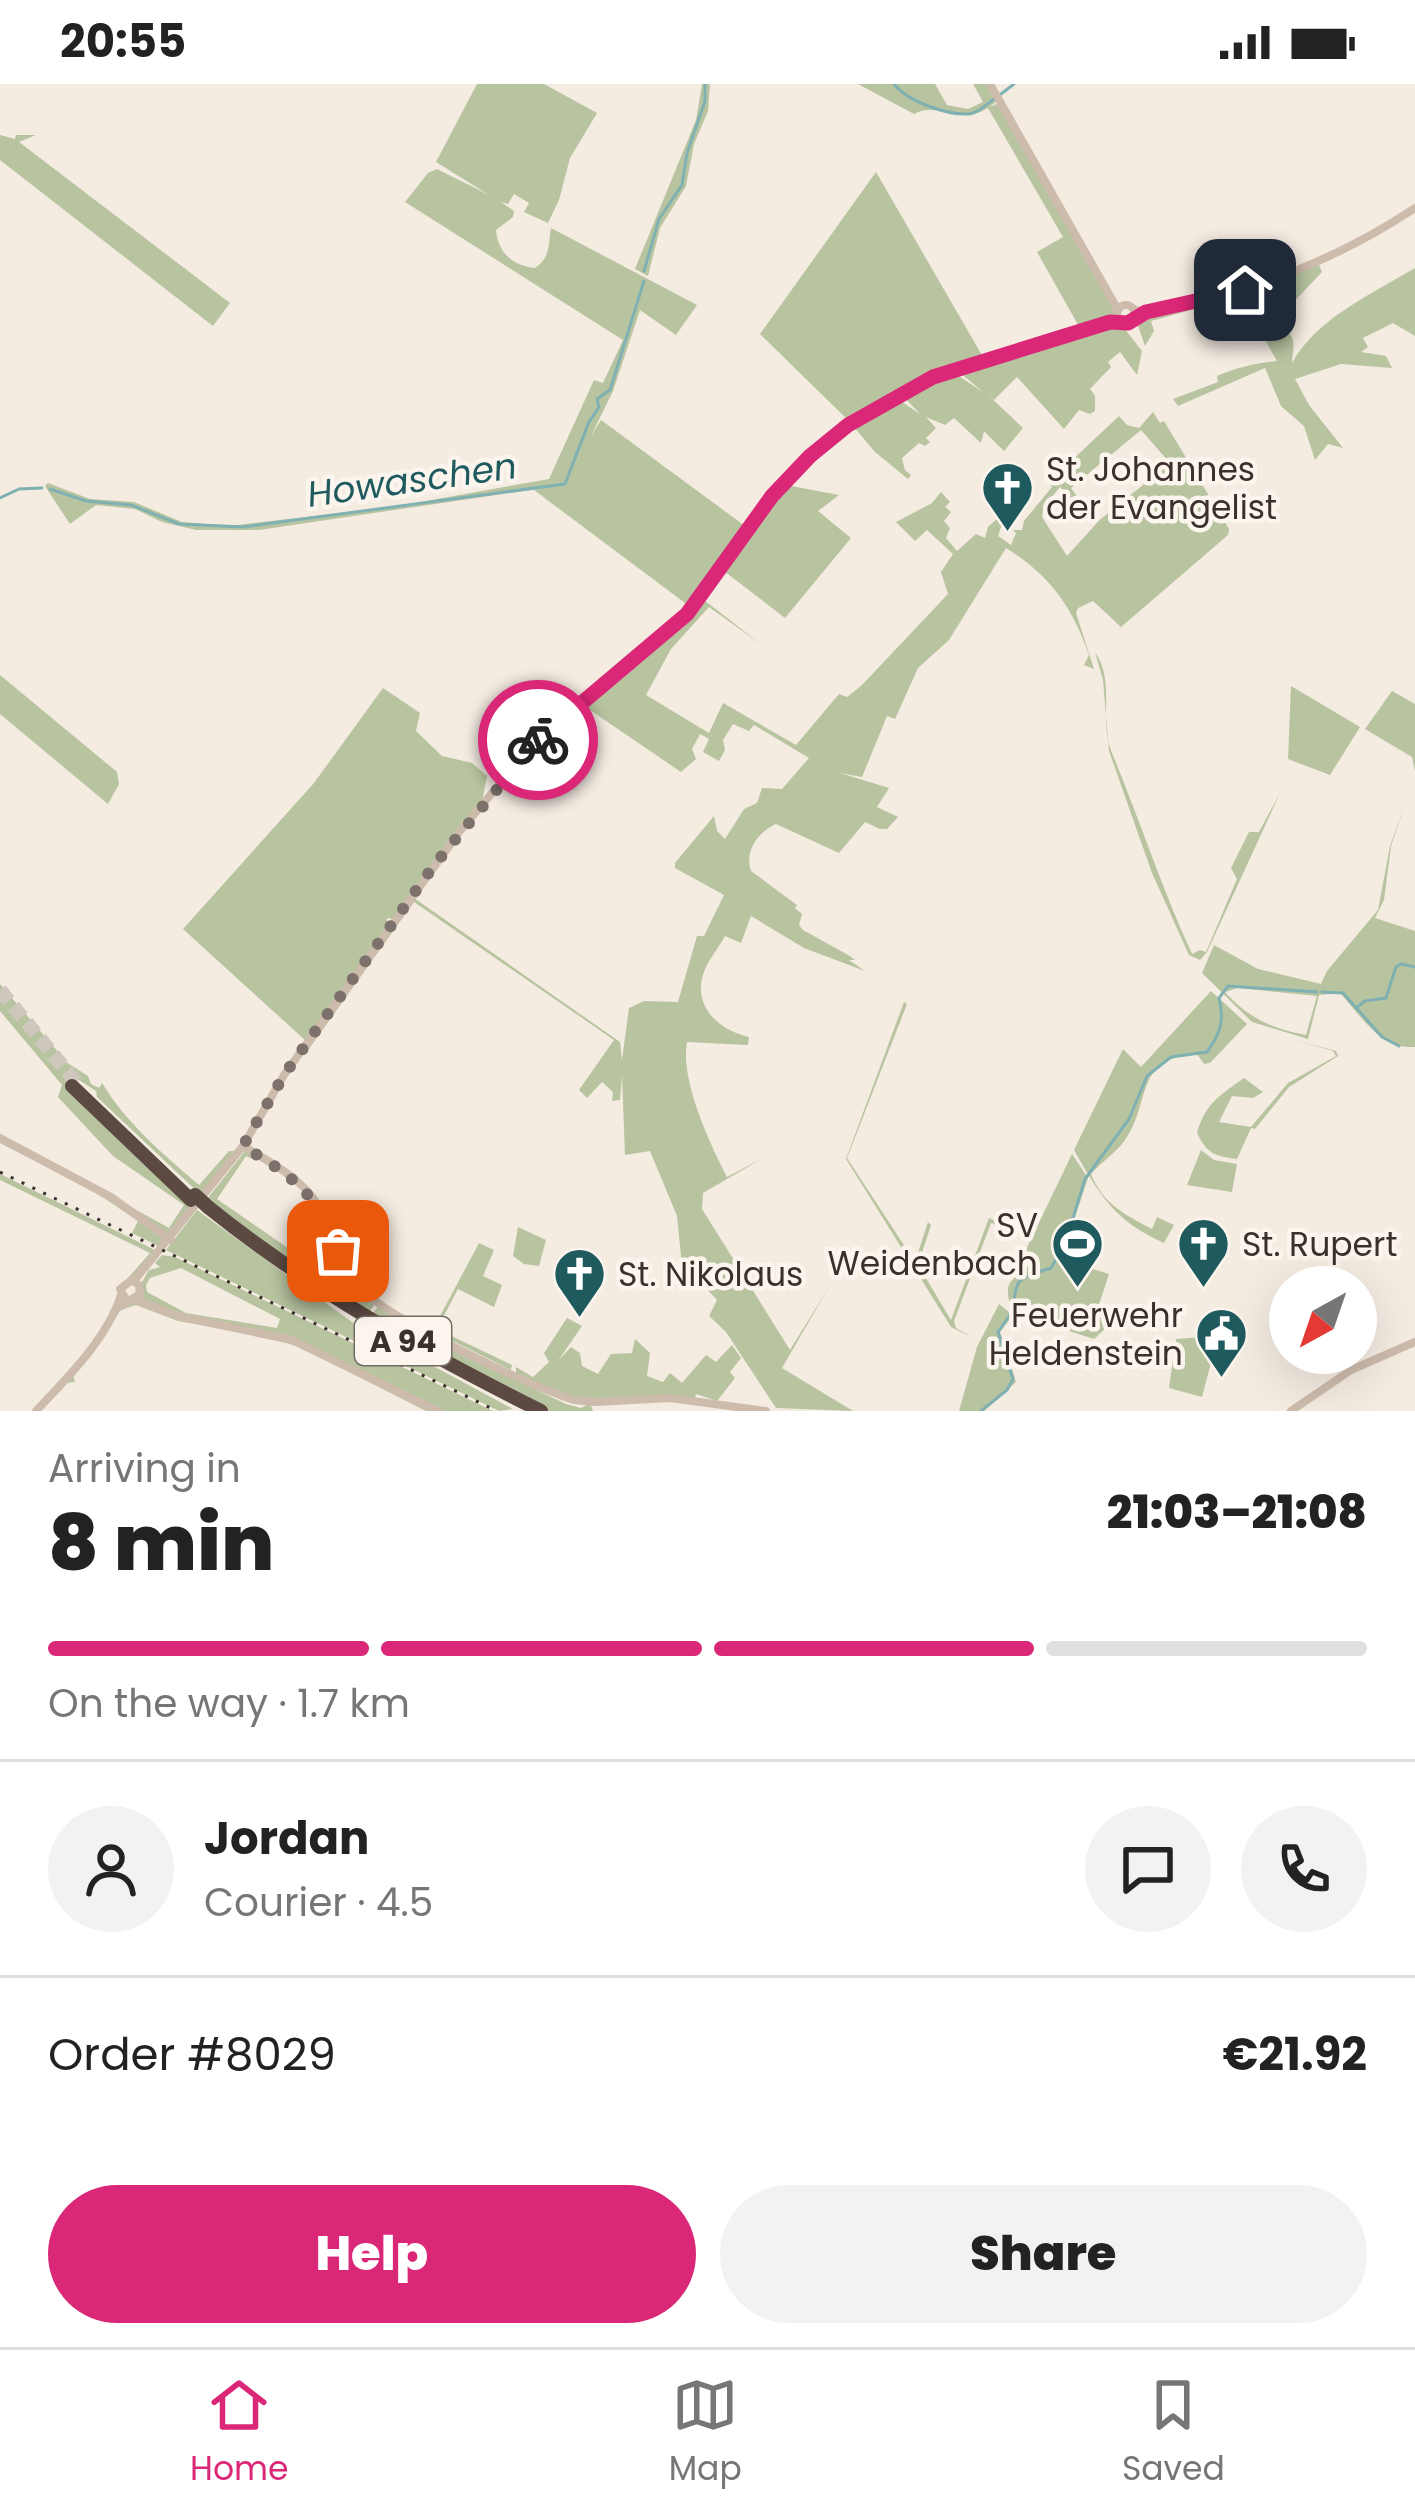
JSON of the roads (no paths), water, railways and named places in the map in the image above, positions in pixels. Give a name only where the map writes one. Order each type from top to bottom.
[{"type":"highway","name":"A 94","points":[[74,1084],[207,1209],[346,1306],[525,1406]]},
{"type":"street","points":[[990,84],[1123,314]]},
{"type":"street","points":[[36,1411],[78,1364],[243,1146],[284,1075],[460,831],[536,741],[687,614],[764,506],[810,456],[859,417],[917,384],[1123,314],[1187,305],[1291,274],[1351,248],[1415,208]]},
{"type":"street","points":[[0,1138],[111,1197],[171,1240]]},
{"type":"street","points":[[243,1146],[289,1173],[307,1190],[348,1273],[371,1299],[530,1382],[585,1402],[670,1397],[766,1411]]},
{"type":"street","points":[[133,1293],[193,1319],[292,1340],[438,1411]]},
{"type":"street","points":[[1291,1411],[1351,1370],[1415,1342]]},
{"type":"waterway","name":"Howaschen","points":[[644,271],[659,219],[682,185],[687,153],[705,101],[705,84]]},
{"type":"waterway","name":"Howaschen","points":[[894,84],[917,101],[959,114],[975,112],[994,99]]},
{"type":"waterway","name":"Howaschen","points":[[1001,94],[1014,84]]},
{"type":"waterway","name":"Howaschen","points":[[50,489],[86,501],[131,505],[179,524],[243,527],[565,484],[599,407],[597,399],[610,390],[644,281]]},
{"type":"waterway","name":"Howaschen","points":[[0,498],[19,489],[42,488]]},
{"type":"waterway","points":[[1356,1008],[1365,1001],[1386,998],[1396,967],[1415,967]]},
{"type":"waterway","points":[[981,1411],[1013,1379],[998,1332],[1014,1309],[1018,1284],[1051,1268],[1065,1244],[1085,1179],[1129,1119],[1147,1076],[1171,1057],[1207,1052],[1220,1027],[1219,998],[1228,986],[1317,992]]},
{"type":"waterway","points":[[1322,992],[1343,993],[1382,1037],[1399,1046]]},
{"type":"tunnel","points":[[0,990],[76,1082]]},
{"type":"railway","points":[[0,1172],[497,1411]]},
{"type":"place","name":"St. Johannes der Evangelist","points":[[1007,534]]},
{"type":"place","name":"SV Weidenbach","points":[[1077,1290]]},
{"type":"place","name":"St. Rupert","points":[[1203,1290]]},
{"type":"place","name":"St. Nikolaus","points":[[579,1320]]},
{"type":"place","name":"Feuerwehr Heldenstein","points":[[1222,1380]]}]
